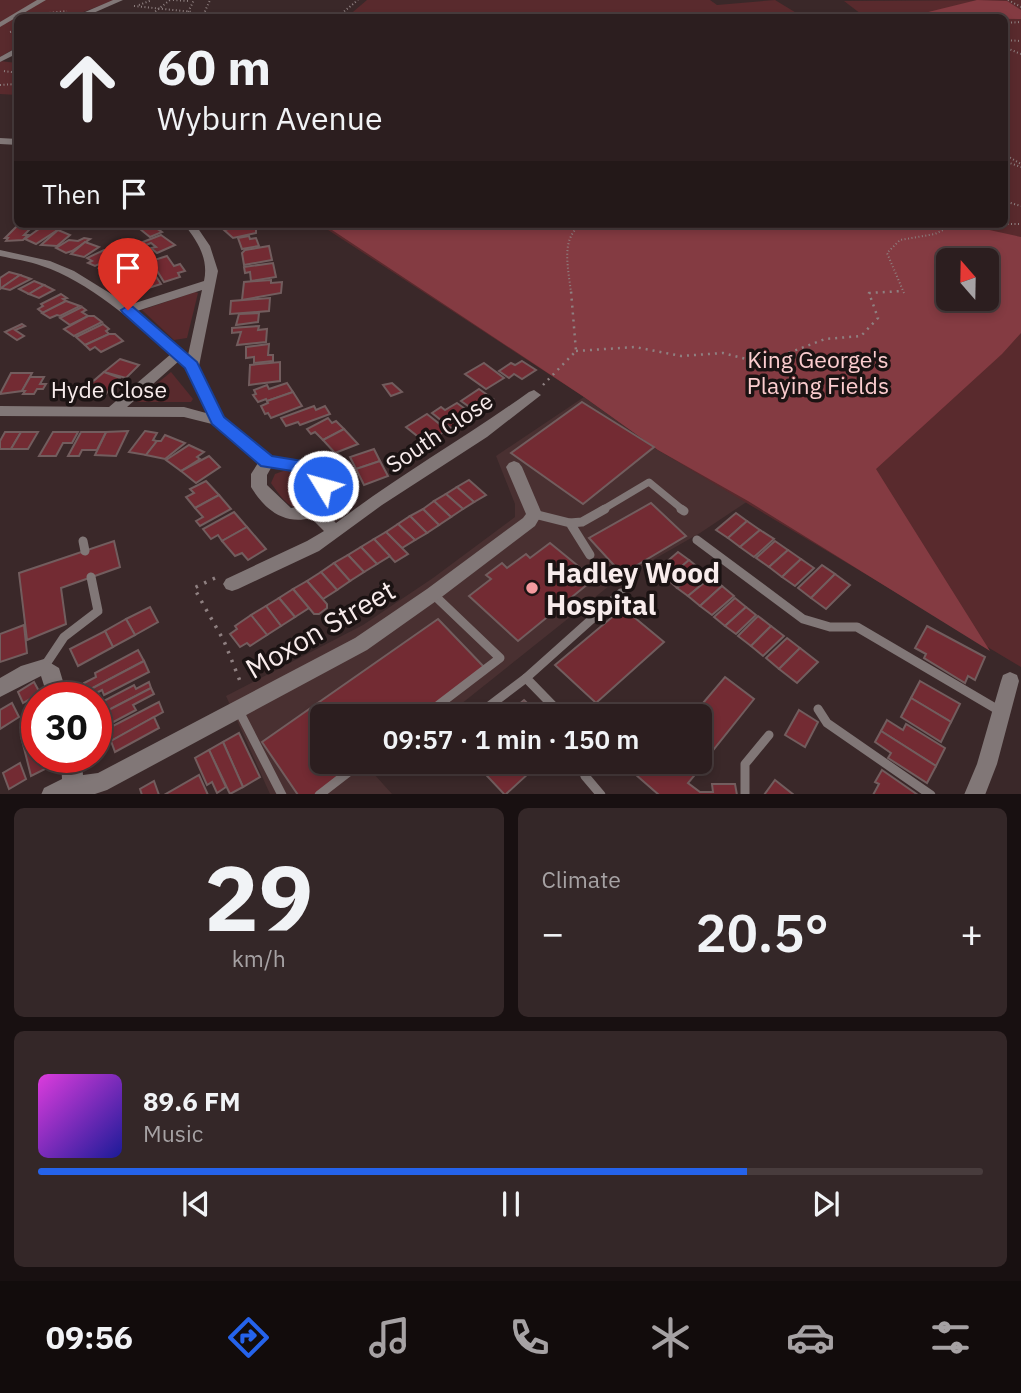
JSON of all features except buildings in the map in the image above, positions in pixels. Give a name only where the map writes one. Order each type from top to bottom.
[{"type":"street","points":[[20,14],[41,0]]},
{"type":"street","points":[[71,14],[119,0]]},
{"type":"street","points":[[192,228],[211,257],[211,283],[192,366]]},
{"type":"street","points":[[0,253],[46,263],[70,274],[128,310],[192,366],[217,420],[267,462],[296,465],[323,486],[326,495],[314,511],[291,516],[281,511],[259,487],[259,474],[267,462]]},
{"type":"street","points":[[128,310],[211,283]]},
{"type":"street","points":[[112,412],[178,355]]},
{"type":"street","name":"South Close","points":[[232,584],[335,532],[376,501],[482,433],[534,395]]},
{"type":"street","name":"Hyde Close","points":[[0,411],[184,412],[217,420]]},
{"type":"street","points":[[514,467],[534,514]]},
{"type":"street","points":[[314,511],[335,532]]},
{"type":"street","name":"Moxon Street","points":[[51,794],[71,787],[100,783],[361,644],[433,594],[534,514]]},
{"type":"street","points":[[0,688],[28,672],[44,667],[52,674],[54,682]]},
{"type":"street","points":[[974,794],[987,764],[1002,712],[1016,683]]},
{"type":"street","points":[[71,787],[74,773]]},
{"type":"lane","points":[[534,514],[570,523],[582,522],[649,482],[684,511]]},
{"type":"lane","points":[[570,523],[590,555]]},
{"type":"lane","points":[[697,540],[803,619],[830,627],[857,627],[1002,712]]},
{"type":"lane","points":[[83,541],[85,551]]},
{"type":"lane","points":[[44,667],[64,637],[98,611],[91,577]]},
{"type":"lane","points":[[492,704],[526,678],[621,593]]},
{"type":"lane","points":[[433,594],[500,658],[440,704]]},
{"type":"lane","points":[[526,678],[551,704]]},
{"type":"lane","points":[[237,708],[282,794]]},
{"type":"lane","points":[[818,709],[827,723],[931,794]]},
{"type":"lane","points":[[745,794],[745,765],[769,735]]},
{"type":"lane","points":[[319,794],[346,774]]},
{"type":"lane","points":[[584,774],[601,794]]},
{"type":"path","points":[[152,0],[134,6],[193,12]]},
{"type":"path","points":[[152,14],[171,0],[194,1],[188,12]]},
{"type":"path","points":[[341,14],[358,0]]},
{"type":"path","points":[[1008,0],[1021,7]]},
{"type":"path","points":[[115,14],[124,10]]},
{"type":"path","points":[[575,228],[566,246],[576,351]]},
{"type":"path","points":[[534,395],[576,351],[635,347],[681,356],[723,353],[762,363],[825,339],[861,335],[878,318],[869,293],[904,293],[887,253],[900,240],[934,234],[947,228]]},
{"type":"shaded area","points":[[584,397],[658,450],[748,501],[700,533],[614,582],[461,704],[310,704],[310,774],[374,774],[392,794],[270,794],[226,696],[363,625],[433,578],[515,517],[515,504],[496,456]]},
{"type":"green space","points":[[0,0],[115,0],[78,14],[14,14],[14,49],[0,57]]},
{"type":"green space","points":[[367,0],[710,0],[717,5],[775,0],[798,14],[351,14]]},
{"type":"green space","points":[[977,0],[1007,1],[1021,10],[1021,19],[1008,19],[1008,14],[920,14]]},
{"type":"green space","name":"King George's Playing Fields","points":[[1021,0],[1021,667],[658,450],[584,397],[325,228],[1008,228],[1008,14],[861,14],[844,1]]},
{"type":"green space","points":[[0,61],[14,63],[14,95],[0,94]]},
{"type":"green space","name":"King George's Playing Fields","points":[[329,228],[980,228],[1021,237],[1021,333],[1002,354],[876,469],[990,651],[748,501],[658,450],[584,397]]},
{"type":"green space","points":[[198,293],[187,338],[174,340],[142,310]]},
{"type":"green space","points":[[171,372],[193,399],[191,402],[137,402],[138,399]]},
{"type":"green space","points":[[291,471],[315,491],[316,495],[303,507],[291,506],[271,483],[275,474]]},
{"type":"place","name":"Hadley Wood Hospital","points":[[532,588]]},
{"type":"route","points":[[128,310],[192,366],[217,420],[267,462],[296,465],[323,486]]}]
